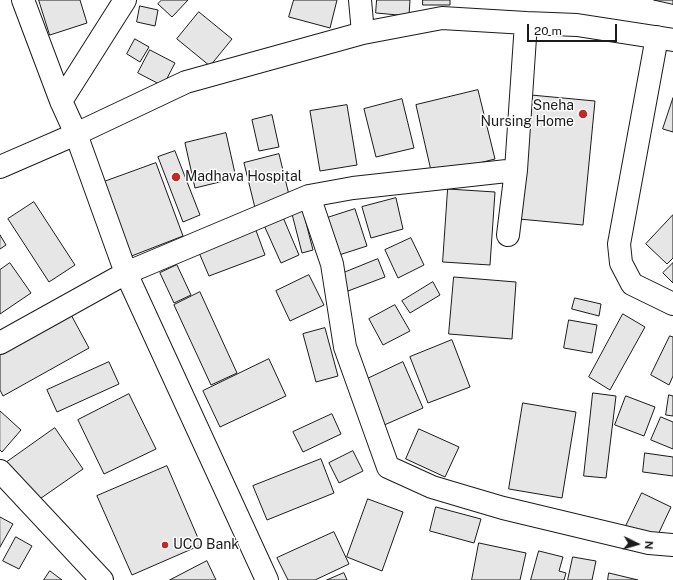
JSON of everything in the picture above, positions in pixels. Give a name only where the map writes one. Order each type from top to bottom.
[{"type":"street","points":[[23,0],[61,101],[76,134],[126,273],[267,580]]},
{"type":"street","points":[[61,101],[125,0]]},
{"type":"street","points":[[360,0],[363,33]]},
{"type":"street","points":[[0,167],[76,134],[186,82],[363,33],[442,18],[577,25],[665,38],[619,244],[621,263],[632,284],[673,304]]},
{"type":"street","points":[[508,235],[516,170],[526,23]]},
{"type":"street","points":[[0,342],[126,273],[309,196],[353,188],[516,170]]},
{"type":"street","points":[[309,196],[332,264],[345,347],[388,467],[432,487],[502,508],[649,543],[673,545]]},
{"type":"street","points":[[0,471],[102,580]]},
{"type":"building","points":[[39,0],[80,0],[87,23],[50,35]]},
{"type":"building","points":[[162,0],[188,0],[172,17],[158,4]]},
{"type":"building","points":[[294,0],[337,0],[330,28],[289,17]]},
{"type":"building","points":[[377,0],[410,0],[409,16],[376,13]]},
{"type":"building","points":[[423,0],[450,0],[450,5],[423,5]]},
{"type":"building","points":[[654,0],[673,0],[673,4]]},
{"type":"building","points":[[140,6],[158,10],[155,26],[137,22]]},
{"type":"building","points":[[199,12],[232,39],[210,66],[177,39]]},
{"type":"building","points":[[135,39],[149,47],[140,62],[127,54]]},
{"type":"building","points":[[150,50],[175,63],[163,86],[138,73]]},
{"type":"building","points":[[478,90],[495,159],[432,175],[416,105]]},
{"type":"building","points":[[531,95],[595,101],[583,225],[519,219]]},
{"type":"building","points":[[673,98],[673,132],[663,129]]},
{"type":"building","points":[[402,99],[414,148],[376,157],[364,109]]},
{"type":"building","points":[[347,105],[357,165],[320,171],[310,111]]},
{"type":"building","points":[[272,115],[279,147],[259,151],[252,120]]},
{"type":"building","points":[[226,133],[236,178],[195,188],[185,143]]},
{"type":"building","points":[[175,151],[200,215],[183,222],[158,157]]},
{"type":"building","points":[[279,154],[290,199],[255,208],[244,163]]},
{"type":"building","points":[[156,163],[183,236],[129,257],[101,183]]},
{"type":"building","points":[[448,189],[495,192],[490,265],[443,262]]},
{"type":"building","points":[[396,198],[403,229],[371,238],[362,207]]},
{"type":"building","points":[[34,202],[75,265],[49,282],[8,219]]},
{"type":"building","points":[[355,209],[367,246],[339,255],[327,218]]},
{"type":"building","points":[[303,211],[313,250],[302,253],[292,214]]},
{"type":"building","points":[[282,215],[299,255],[281,263],[263,223]]},
{"type":"building","points":[[673,215],[673,258],[667,264],[646,244]]},
{"type":"building","points":[[254,225],[265,255],[209,276],[197,248]]},
{"type":"building","points":[[0,235],[6,245],[0,249]]},
{"type":"building","points":[[411,238],[424,265],[398,278],[385,250]]},
{"type":"building","points":[[378,259],[385,277],[348,291],[341,274]]},
{"type":"building","points":[[10,263],[31,293],[0,314],[0,270]]},
{"type":"building","points":[[673,263],[673,283],[663,273]]},
{"type":"building","points":[[177,265],[191,295],[174,303],[160,273]]},
{"type":"building","points":[[309,275],[324,305],[290,321],[276,291]]},
{"type":"building","points":[[454,277],[516,282],[512,339],[449,334]]},
{"type":"building","points":[[433,282],[440,295],[410,313],[402,301]]},
{"type":"building","points":[[200,292],[237,373],[211,385],[174,305]]},
{"type":"building","points":[[575,298],[601,304],[599,316],[572,309]]},
{"type":"building","points":[[395,305],[410,331],[383,345],[369,319]]},
{"type":"building","points":[[69,311],[89,348],[3,396],[0,390],[0,349]]},
{"type":"building","points":[[623,314],[645,327],[610,390],[589,377]]},
{"type":"building","points":[[569,320],[597,325],[592,353],[564,348]]},
{"type":"building","points":[[325,328],[338,376],[316,382],[303,334]]},
{"type":"building","points":[[670,336],[673,337],[673,376],[669,385],[651,375]]},
{"type":"building","points":[[452,340],[470,387],[428,403],[410,357]]},
{"type":"building","points":[[269,359],[286,396],[220,427],[203,391]]},
{"type":"building","points":[[109,362],[119,384],[57,412],[47,390]]},
{"type":"building","points":[[403,362],[423,408],[382,426],[363,381]]},
{"type":"building","points":[[593,393],[616,396],[606,478],[584,476]]},
{"type":"building","points":[[129,394],[156,449],[104,474],[78,420]]},
{"type":"building","points":[[669,395],[673,396],[673,416],[666,415]]},
{"type":"building","points":[[626,396],[655,407],[644,436],[615,425]]},
{"type":"building","points":[[523,403],[576,412],[562,498],[509,489]]},
{"type":"building","points":[[0,411],[21,430],[2,452],[0,450]]},
{"type":"building","points":[[332,414],[341,434],[303,452],[293,432]]},
{"type":"building","points":[[661,417],[673,422],[673,449],[651,440]]},
{"type":"building","points":[[55,428],[83,469],[34,503],[7,462]]},
{"type":"building","points":[[419,429],[459,447],[445,477],[406,459]]},
{"type":"building","points":[[353,451],[363,471],[339,483],[329,463]]},
{"type":"building","points":[[645,453],[673,457],[673,476],[643,472]]},
{"type":"building","points":[[321,459],[334,493],[267,520],[253,486]]},
{"type":"building","points":[[167,466],[201,545],[132,575],[97,496]]},
{"type":"building","points":[[642,493],[671,507],[655,541],[626,526]]},
{"type":"building","points":[[368,499],[403,512],[382,571],[347,557]]},
{"type":"building","points":[[436,507],[481,519],[474,543],[430,531]]},
{"type":"building","points":[[0,517],[13,524],[0,547]]},
{"type":"building","points":[[334,532],[349,564],[315,580],[288,580],[277,558]]},
{"type":"building","points":[[16,537],[32,546],[19,569],[3,561]]},
{"type":"building","points":[[479,543],[526,553],[520,580],[472,580]]},
{"type":"building","points":[[539,551],[563,557],[559,571],[566,573],[564,580],[531,580]]},
{"type":"building","points":[[573,557],[596,561],[592,580],[568,580]]},
{"type":"building","points":[[207,561],[216,580],[170,580]]},
{"type":"building","points":[[50,571],[62,580],[44,580]]},
{"type":"building","points":[[344,573],[347,580],[327,580]]},
{"type":"building","points":[[609,573],[638,580],[608,580]]},
{"type":"place","name":"Sneha Nursing Home","points":[[583,114]]},
{"type":"place","name":"Madhava Hospital","points":[[176,177]]},
{"type":"place","name":"UCO Bank","points":[[165,545]]}]
